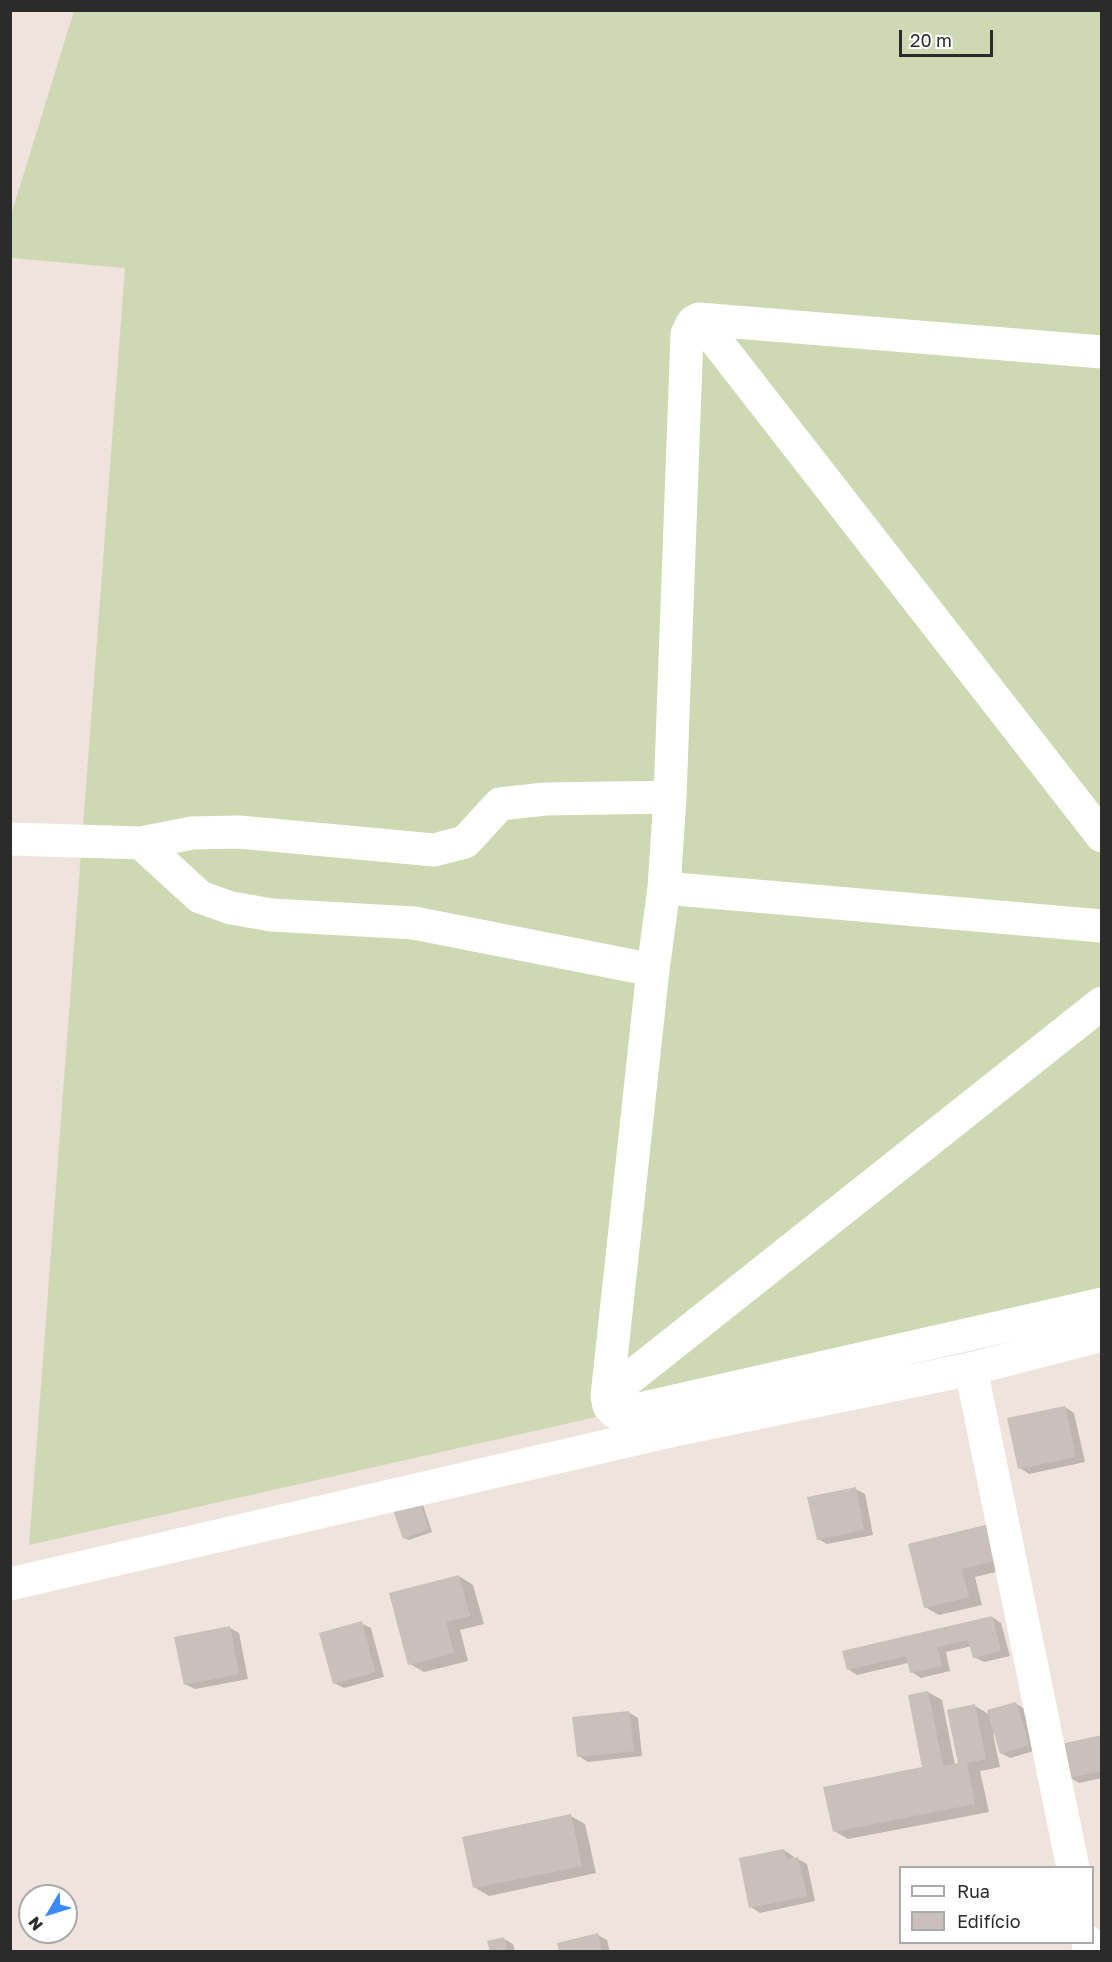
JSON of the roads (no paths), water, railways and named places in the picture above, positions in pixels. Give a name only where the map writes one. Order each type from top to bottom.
[{"type":"street","points":[[699,319],[1101,836]]},
{"type":"street","points":[[1101,352],[699,319],[693,322],[687,334],[664,888],[607,1396],[611,1410],[626,1412],[1101,1304]]},
{"type":"street","points":[[10,838],[141,843],[192,833],[239,832],[435,850],[465,842],[500,804],[545,799],[669,797]]},
{"type":"street","points":[[141,843],[200,897],[231,908],[272,915],[414,923],[653,970]]},
{"type":"street","points":[[664,888],[1101,926]]},
{"type":"street","points":[[607,1396],[1101,1003]]},
{"type":"street","points":[[10,1584],[679,1429],[970,1369],[1101,1335]]},
{"type":"street","points":[[970,1369],[1073,1866]]}]
